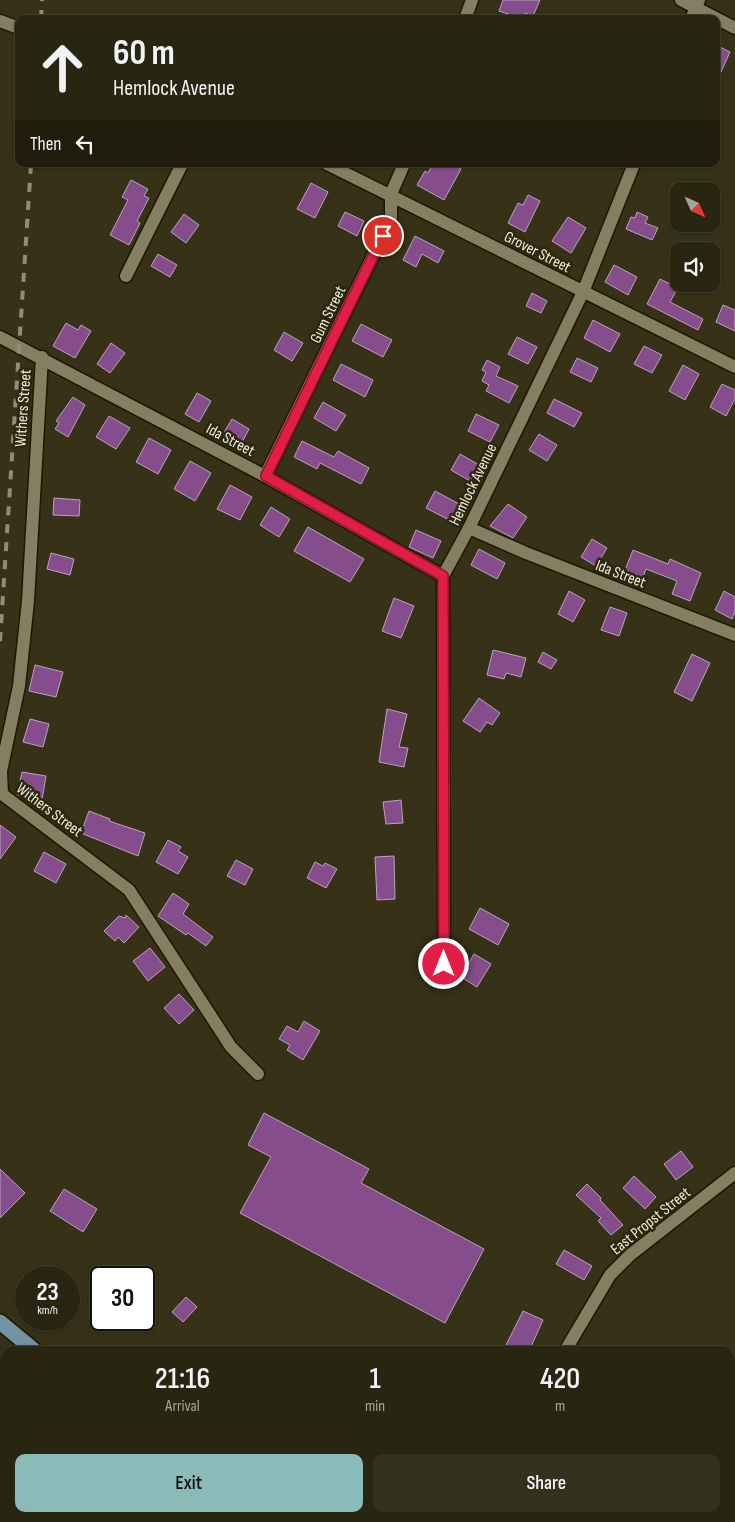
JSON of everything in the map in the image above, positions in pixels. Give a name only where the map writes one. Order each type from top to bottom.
[{"type":"main road","points":[[0,1322],[29,1346]]},
{"type":"street","points":[[466,15],[472,0]]},
{"type":"street","points":[[681,0],[708,15]]},
{"type":"street","points":[[0,21],[15,27]]},
{"type":"street","points":[[720,21],[735,28]]},
{"type":"street","points":[[126,276],[180,167]]},
{"type":"street","name":"Grover Street","points":[[333,167],[391,194],[735,367]]},
{"type":"street","name":"Gum Street","points":[[266,476],[391,219],[391,194],[403,167]]},
{"type":"street","name":"Hemlock Avenue","points":[[444,964],[443,576],[469,528],[583,292],[633,167]]},
{"type":"street","name":"Ida Street","points":[[0,337],[42,357],[266,476],[443,576]]},
{"type":"street","name":"Withers Street","points":[[42,357],[28,601],[19,686],[1,771],[2,794],[129,890],[231,1047],[258,1074]]},
{"type":"street","name":"Ida Street","points":[[469,528],[526,553],[735,635]]},
{"type":"street","name":"East Propst Street","points":[[568,1346],[610,1275],[630,1254],[734,1175]]},
{"type":"building","points":[[503,0],[540,0],[533,15],[525,13],[524,15],[511,15],[499,11]]},
{"type":"building","points":[[720,47],[730,52],[720,74]]},
{"type":"building","points":[[431,167],[457,167],[461,169],[444,200],[417,185],[425,171],[428,173]]},
{"type":"building","points":[[131,180],[148,189],[144,196],[149,198],[137,221],[140,223],[129,245],[110,235],[128,200],[122,197]]},
{"type":"building","points":[[311,183],[328,192],[315,218],[297,209]]},
{"type":"building","points":[[528,195],[540,201],[525,232],[508,223],[518,203],[523,205]]},
{"type":"building","points":[[345,212],[364,221],[357,236],[338,226]]},
{"type":"building","points":[[637,212],[648,217],[645,223],[658,228],[652,240],[626,229],[631,217],[635,218]]},
{"type":"building","points":[[184,214],[199,225],[186,243],[171,232]]},
{"type":"building","points":[[568,217],[586,228],[571,253],[552,241]]},
{"type":"building","points":[[415,236],[444,251],[438,263],[422,254],[416,267],[403,260]]},
{"type":"building","points":[[158,254],[177,265],[170,277],[151,266]]},
{"type":"building","points":[[614,265],[637,277],[628,295],[605,282]]},
{"type":"building","points":[[660,279],[670,284],[670,292],[676,292],[670,302],[703,319],[698,330],[647,304]]},
{"type":"building","points":[[532,293],[547,301],[541,313],[526,306]]},
{"type":"building","points":[[723,305],[735,310],[735,331],[716,322]]},
{"type":"building","points":[[593,320],[620,334],[610,352],[584,338]]},
{"type":"building","points":[[66,323],[78,330],[81,325],[91,331],[75,358],[53,346]]},
{"type":"building","points":[[361,324],[392,340],[383,357],[352,341]]},
{"type":"building","points":[[284,332],[303,343],[292,361],[274,350]]},
{"type":"building","points":[[517,337],[537,347],[528,364],[508,354]]},
{"type":"building","points":[[111,343],[125,353],[110,373],[97,364]]},
{"type":"building","points":[[644,346],[662,355],[652,373],[634,364]]},
{"type":"building","points":[[577,358],[598,368],[591,382],[570,372]]},
{"type":"building","points":[[487,360],[500,367],[496,376],[518,386],[509,403],[486,391],[489,385],[482,381],[486,372],[482,370]]},
{"type":"building","points":[[341,364],[373,380],[365,397],[333,380]]},
{"type":"building","points":[[683,365],[699,374],[685,400],[669,391]]},
{"type":"building","points":[[722,384],[735,390],[735,399],[726,416],[710,407]]},
{"type":"building","points":[[197,393],[211,401],[199,422],[185,414]]},
{"type":"building","points":[[73,397],[85,405],[68,437],[55,429],[59,423],[56,421]]},
{"type":"building","points":[[554,399],[582,413],[574,427],[547,413]]},
{"type":"building","points":[[323,402],[346,415],[336,431],[314,418]]},
{"type":"building","points":[[476,414],[499,425],[490,442],[468,431]]},
{"type":"building","points":[[109,416],[130,428],[116,449],[96,437]]},
{"type":"building","points":[[232,419],[249,429],[240,446],[222,436]]},
{"type":"building","points":[[539,434],[557,445],[547,461],[529,450]]},
{"type":"building","points":[[149,438],[171,450],[158,474],[136,462]]},
{"type":"building","points":[[302,441],[334,457],[338,451],[369,468],[361,484],[320,463],[317,469],[294,457]]},
{"type":"building","points":[[460,454],[479,465],[470,481],[451,470]]},
{"type":"building","points":[[190,461],[211,473],[195,501],[174,489]]},
{"type":"building","points":[[230,485],[252,497],[240,520],[217,509]]},
{"type":"building","points":[[435,491],[459,504],[451,521],[426,508]]},
{"type":"building","points":[[54,498],[80,500],[79,516],[53,515]]},
{"type":"building","points":[[508,504],[527,517],[513,538],[490,526]]},
{"type":"building","points":[[271,507],[290,519],[279,537],[260,525]]},
{"type":"building","points":[[308,527],[364,559],[350,582],[294,551]]},
{"type":"building","points":[[416,530],[441,541],[433,558],[409,547]]},
{"type":"building","points":[[592,539],[607,548],[596,566],[581,557]]},
{"type":"building","points":[[479,549],[505,563],[497,579],[471,565]]},
{"type":"building","points":[[633,550],[668,564],[670,559],[701,573],[690,601],[672,594],[677,581],[646,569],[641,582],[623,575]]},
{"type":"building","points":[[51,553],[74,559],[70,575],[47,569]]},
{"type":"building","points":[[569,591],[585,600],[573,622],[558,614]]},
{"type":"building","points":[[724,591],[735,597],[735,612],[732,619],[715,610]]},
{"type":"building","points":[[394,598],[414,606],[401,638],[382,631]]},
{"type":"building","points":[[610,607],[627,613],[619,636],[601,630]]},
{"type":"building","points":[[493,650],[526,658],[521,677],[506,673],[504,679],[487,675]]},
{"type":"building","points":[[543,652],[557,660],[551,669],[538,662]]},
{"type":"building","points":[[692,654],[710,663],[692,701],[674,692]]},
{"type":"building","points":[[35,665],[63,672],[56,697],[29,691]]},
{"type":"building","points":[[479,698],[500,713],[492,725],[487,722],[480,732],[463,721]]},
{"type":"building","points":[[387,709],[407,714],[399,747],[408,748],[404,767],[379,762]]},
{"type":"building","points":[[30,719],[49,724],[43,747],[23,742]]},
{"type":"building","points":[[22,772],[46,776],[42,800],[17,795]]},
{"type":"building","points":[[401,800],[403,823],[386,824],[383,802]]},
{"type":"building","points":[[89,811],[110,819],[109,821],[145,833],[138,856],[81,833]]},
{"type":"building","points":[[0,825],[16,837],[0,859]]},
{"type":"building","points":[[168,840],[181,847],[178,851],[188,857],[178,874],[156,862]]},
{"type":"building","points":[[44,852],[66,864],[56,883],[34,871]]},
{"type":"building","points":[[394,856],[395,899],[377,900],[375,857]]},
{"type":"building","points":[[236,860],[253,869],[245,885],[227,876]]},
{"type":"building","points":[[315,862],[323,866],[325,863],[337,869],[326,888],[307,878]]},
{"type":"building","points":[[173,893],[189,904],[183,914],[213,937],[206,946],[158,916]]},
{"type":"building","points":[[480,908],[509,924],[498,945],[469,929]]},
{"type":"building","points":[[126,915],[139,927],[124,943],[118,937],[115,941],[104,931],[119,916],[125,918]]},
{"type":"building","points":[[150,948],[165,967],[148,981],[133,961]]},
{"type":"building","points":[[474,954],[491,964],[477,987],[461,977]]},
{"type":"building","points":[[179,994],[194,1010],[179,1024],[164,1008]]},
{"type":"building","points":[[304,1021],[320,1031],[303,1060],[287,1050],[290,1045],[279,1039],[287,1026],[298,1032]]},
{"type":"building","points":[[264,1113],[369,1169],[361,1183],[484,1249],[445,1323],[240,1213],[271,1157],[248,1145]]},
{"type":"building","points":[[681,1151],[693,1167],[676,1180],[664,1164]]},
{"type":"building","points":[[0,1169],[25,1193],[0,1218]]},
{"type":"building","points":[[634,1176],[656,1197],[645,1209],[623,1188]]},
{"type":"building","points":[[587,1184],[623,1225],[611,1235],[598,1221],[601,1218],[576,1195]]},
{"type":"building","points":[[64,1189],[97,1209],[83,1232],[50,1211]]},
{"type":"building","points":[[564,1250],[592,1266],[584,1280],[556,1264]]},
{"type":"building","points":[[186,1297],[197,1307],[183,1322],[172,1312]]},
{"type":"building","points":[[523,1311],[543,1320],[531,1346],[506,1346]]},
{"type":"railway","points":[[41,15],[42,0]]},
{"type":"railway","points":[[0,641],[31,167]]},
{"type":"route","points":[[383,236],[266,476],[443,576],[444,964]]}]
